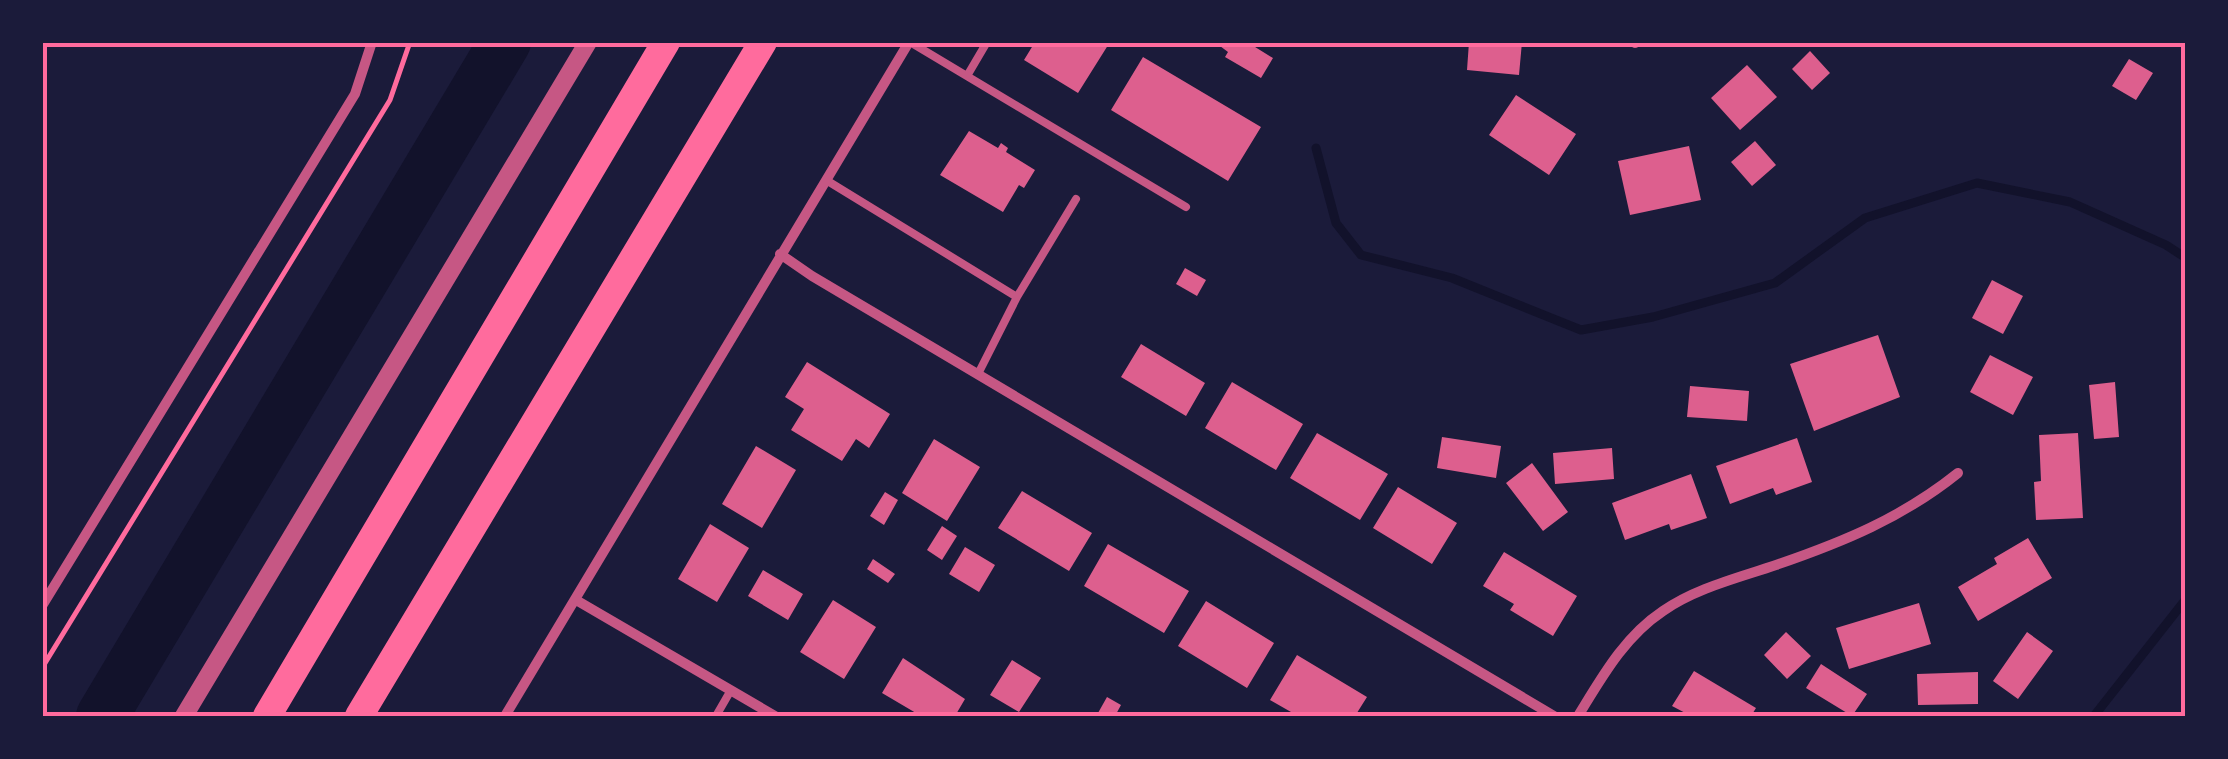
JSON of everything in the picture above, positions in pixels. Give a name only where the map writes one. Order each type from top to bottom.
[{"type":"highway","points":[[267,716],[666,42]]},
{"type":"highway","points":[[359,716],[763,42]]},
{"type":"street","points":[[42,606],[355,94],[372,42]]},
{"type":"street","points":[[184,716],[588,42]]},
{"type":"street","points":[[506,716],[910,42]]},
{"type":"street","points":[[780,254],[1554,716]]},
{"type":"street","points":[[1578,716],[1616,654],[1660,612],[1709,588],[1868,532],[1918,503],[1958,473]]},
{"type":"street","points":[[576,600],[775,716]]},
{"type":"lane","points":[[910,42],[1186,207]]},
{"type":"lane","points":[[967,76],[987,42]]},
{"type":"lane","points":[[826,180],[1017,298]]},
{"type":"lane","points":[[978,374],[1017,298],[1076,200]]},
{"type":"lane","points":[[716,716],[730,690]]},
{"type":"path","points":[[42,668],[390,100],[410,42]]},
{"type":"building","points":[[1035,42],[1110,42],[1078,93],[1024,60]]},
{"type":"building","points":[[1222,42],[1247,42],[1273,58],[1261,78],[1225,57],[1228,52],[1220,46]]},
{"type":"building","points":[[1469,42],[1522,42],[1519,75],[1467,70]]},
{"type":"building","points":[[1810,51],[1830,73],[1812,90],[1792,69]]},
{"type":"building","points":[[1143,57],[1261,127],[1228,181],[1111,110]]},
{"type":"building","points":[[2129,59],[2153,73],[2136,100],[2112,86]]},
{"type":"building","points":[[1747,65],[1777,97],[1740,130],[1711,98]]},
{"type":"building","points":[[1516,95],[1576,134],[1549,175],[1489,135]]},
{"type":"building","points":[[969,131],[998,148],[1001,143],[1008,148],[1006,152],[1035,170],[1024,188],[1019,185],[1003,212],[940,175]]},
{"type":"building","points":[[1755,141],[1776,165],[1752,186],[1731,162]]},
{"type":"building","points":[[1689,146],[1701,200],[1630,215],[1618,161]]},
{"type":"building","points":[[1185,268],[1206,280],[1197,296],[1176,284]]},
{"type":"building","points":[[1992,280],[2023,296],[2003,334],[1972,318]]},
{"type":"building","points":[[1878,335],[1900,397],[1814,431],[1790,364]]},
{"type":"building","points":[[1141,344],[1205,383],[1186,416],[1121,377]]},
{"type":"building","points":[[1990,355],[2033,377],[2013,415],[1970,392]]},
{"type":"building","points":[[807,362],[890,414],[869,448],[856,439],[842,461],[791,430],[804,409],[785,397]]},
{"type":"building","points":[[1232,382],[1303,424],[1276,470],[1205,428]]},
{"type":"building","points":[[2115,382],[2119,437],[2094,439],[2089,385]]},
{"type":"building","points":[[1690,386],[1749,391],[1747,421],[1687,417]]},
{"type":"building","points":[[1317,433],[1388,474],[1360,520],[1290,478]]},
{"type":"building","points":[[2078,433],[2083,518],[2036,520],[2034,482],[2041,481],[2039,435]]},
{"type":"building","points":[[1442,437],[1501,446],[1496,478],[1437,468]]},
{"type":"building","points":[[1797,438],[1812,482],[1776,495],[1773,488],[1730,504],[1716,466]]},
{"type":"building","points":[[934,439],[980,467],[947,521],[902,493]]},
{"type":"building","points":[[756,446],[796,470],[762,528],[722,504]]},
{"type":"building","points":[[1612,448],[1614,479],[1555,484],[1553,453]]},
{"type":"building","points":[[1532,463],[1568,512],[1543,531],[1506,483]]},
{"type":"building","points":[[1691,474],[1707,518],[1671,530],[1669,524],[1625,540],[1612,503]]},
{"type":"building","points":[[1398,487],[1457,523],[1432,564],[1373,528]]},
{"type":"building","points":[[1022,491],[1092,533],[1069,571],[998,528]]},
{"type":"building","points":[[885,492],[898,500],[884,525],[870,516]]},
{"type":"building","points":[[710,524],[749,548],[717,602],[678,579]]},
{"type":"building","points":[[942,526],[957,536],[942,560],[927,550]]},
{"type":"building","points":[[2028,538],[2052,578],[1978,621],[1958,587],[1997,564],[1994,558]]},
{"type":"building","points":[[1108,544],[1189,591],[1164,633],[1084,586]]},
{"type":"building","points":[[965,547],[995,565],[979,592],[949,574]]},
{"type":"building","points":[[1504,552],[1577,596],[1553,636],[1510,610],[1514,604],[1483,586]]},
{"type":"building","points":[[873,559],[895,574],[888,583],[867,569]]},
{"type":"building","points":[[763,570],[803,594],[788,620],[748,596]]},
{"type":"building","points":[[833,600],[876,627],[844,679],[800,652]]},
{"type":"building","points":[[1206,601],[1274,643],[1247,688],[1178,646]]},
{"type":"building","points":[[1919,603],[1931,644],[1849,669],[1836,628]]},
{"type":"building","points":[[1786,632],[1811,656],[1787,679],[1764,655]]},
{"type":"building","points":[[2027,632],[2053,651],[2018,699],[1993,681]]},
{"type":"building","points":[[1297,655],[1367,697],[1355,716],[1298,716],[1270,700]]},
{"type":"building","points":[[903,658],[965,699],[955,716],[921,716],[882,693]]},
{"type":"building","points":[[1012,660],[1041,678],[1019,712],[990,695]]},
{"type":"building","points":[[1821,664],[1867,694],[1852,716],[1806,688]]},
{"type":"building","points":[[1694,671],[1756,708],[1751,716],[1691,716],[1672,706]]},
{"type":"building","points":[[1978,672],[1978,704],[1918,705],[1917,674]]},
{"type":"building","points":[[1107,697],[1121,705],[1115,716],[1098,713]]},
{"type":"waterway","points":[[102,716],[505,42]]},
{"type":"waterway","points":[[1316,148],[1336,223],[1361,255],[1452,278],[1581,330],[1653,317],[1775,283],[1865,218],[1977,183],[2070,202],[2166,245],[2186,258]]},
{"type":"waterway","points":[[2094,716],[2186,599]]}]
